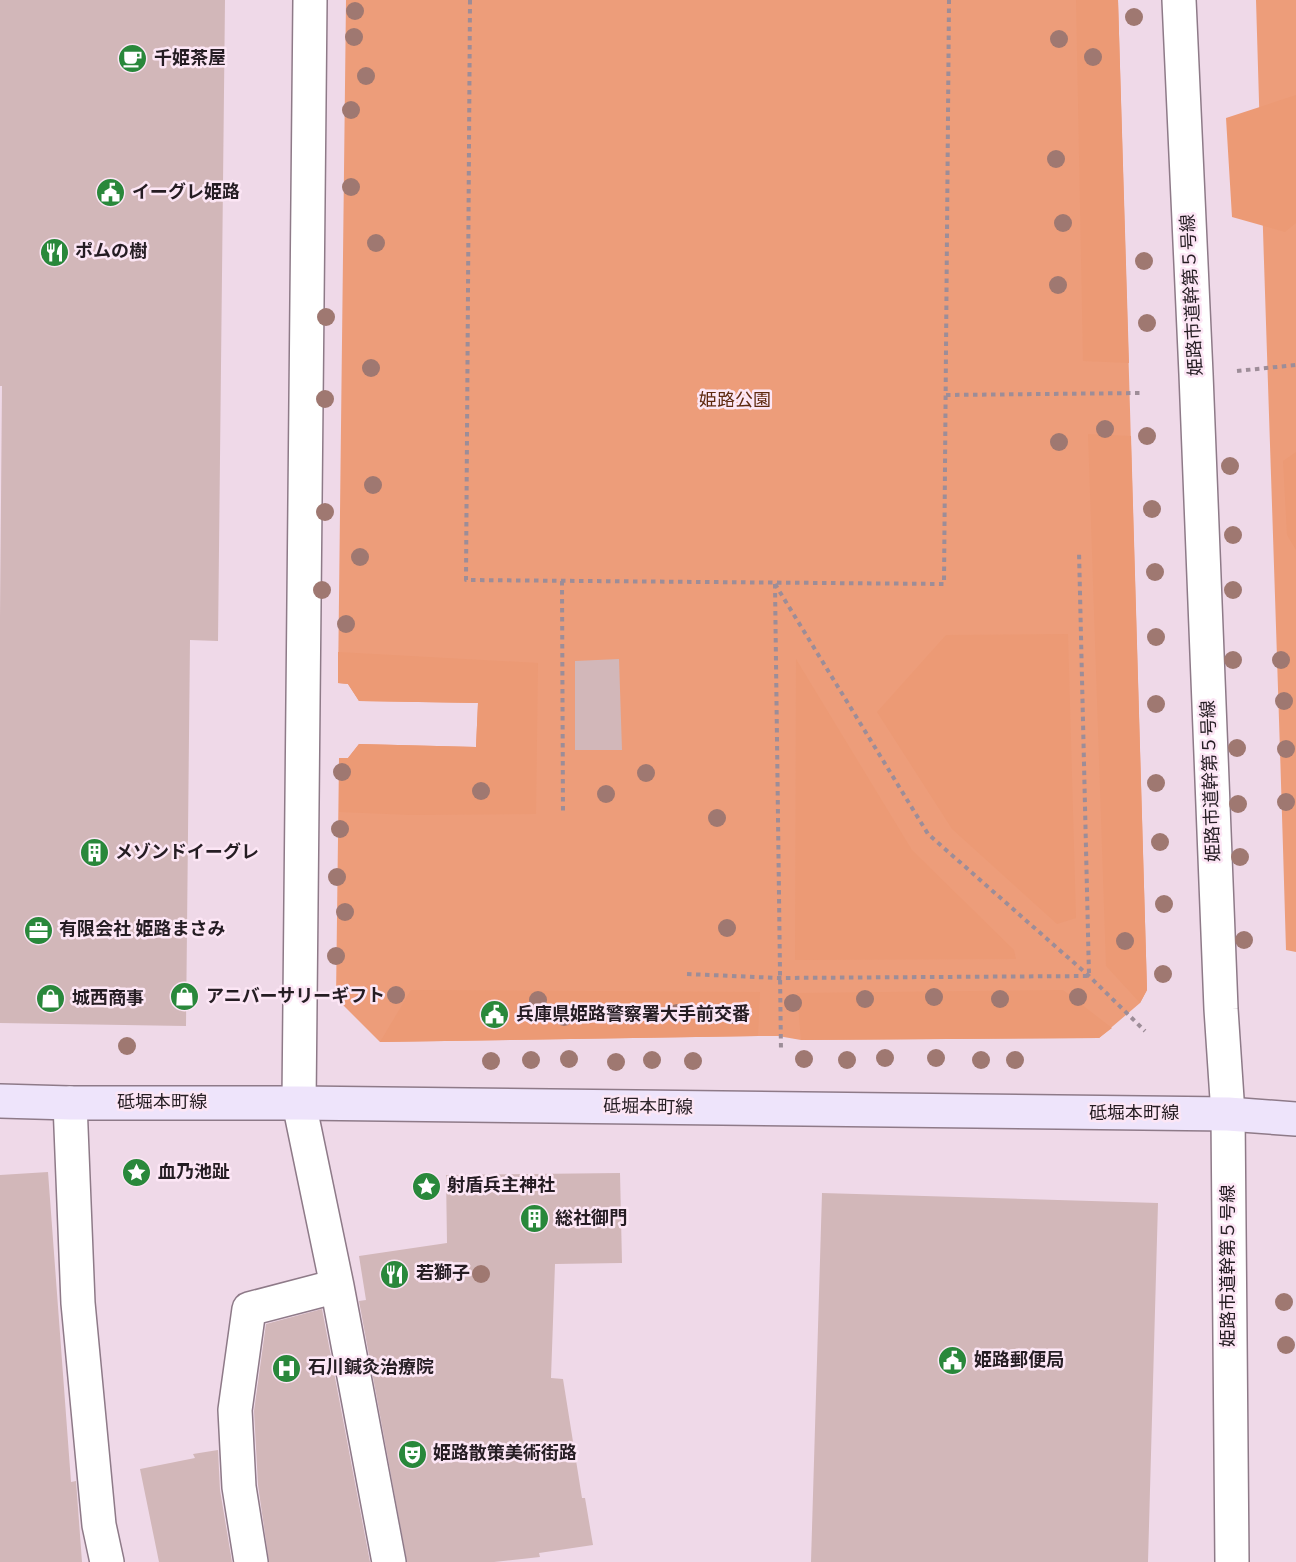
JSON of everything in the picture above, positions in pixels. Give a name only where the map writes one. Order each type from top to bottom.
[{"type":"main road","name":"砥堀本町線","points":[[0,1101],[1228,1114],[1296,1119]]},
{"type":"street","points":[[310,0],[299,1103],[390,1562]]},
{"type":"street","name":"姫路市道幹第５号線","points":[[1179,0],[1221,1009],[1228,1114],[1232,1562]]},
{"type":"street","points":[[70,1103],[78,1303],[99,1525],[107,1562]]},
{"type":"street","points":[[251,1562],[239,1487],[235,1410],[249,1309],[337,1286]]},
{"type":"path","points":[[470,0],[466,580],[944,584],[949,0]]},
{"type":"path","points":[[1196,375],[1296,365]]},
{"type":"path","points":[[946,395],[1140,393]]},
{"type":"path","points":[[1079,551],[1089,976]]},
{"type":"path","points":[[562,581],[563,815]]},
{"type":"path","points":[[775,583],[928,834],[1089,976],[1145,1031]]},
{"type":"path","points":[[775,583],[781,1051]]},
{"type":"path","points":[[687,975],[779,978],[1089,976]]},
{"type":"green space","name":"姫路公園","points":[[346,0],[1118,0],[1147,990],[1140,1003],[1099,1038],[801,1040],[778,1036],[758,1036],[380,1042],[336,998],[339,758],[348,758],[359,744],[476,747],[478,703],[359,701],[348,684],[338,683]]},
{"type":"green space","points":[[1256,0],[1296,0],[1296,952],[1286,950]]},
{"type":"shaded area","points":[[1076,0],[1118,0],[1129,363],[1083,361]]},
{"type":"shaded area","points":[[1296,95],[1296,223],[1285,232],[1232,217],[1226,118]]},
{"type":"shaded area","points":[[1088,434],[1131,436],[1147,990],[1140,1003],[1106,966]]},
{"type":"shaded area","points":[[1296,452],[1296,550],[1287,535],[1283,461]]},
{"type":"shaded area","points":[[1068,634],[1076,918],[1057,924],[952,829],[877,712],[946,635]]},
{"type":"shaded area","points":[[338,652],[538,663],[536,814],[411,815],[339,812],[339,758],[348,758],[359,744],[476,747],[478,703],[359,701],[348,684],[338,683]]},
{"type":"shaded area","points":[[796,659],[912,850],[1014,950],[1016,959],[795,960]]},
{"type":"shaded area","points":[[411,990],[760,992],[758,1036],[380,1042]]},
{"type":"shaded area","points":[[1063,990],[1112,1028],[1099,1038],[801,1040],[797,993]]},
{"type":"building","name":"イーグレ姫路","points":[[0,0],[225,0],[218,641],[190,640],[186,1026],[0,1023],[2,386],[0,386]]},
{"type":"building","points":[[619,659],[622,750],[575,750],[575,661]]},
{"type":"building","points":[[48,1172],[71,1482],[76,1481],[82,1562],[0,1562],[0,1175]]},
{"type":"building","points":[[620,1173],[622,1263],[555,1264],[551,1378],[563,1379],[582,1498],[585,1498],[593,1545],[539,1553],[540,1557],[494,1562],[407,1562],[359,1301],[366,1300],[359,1256],[447,1243],[446,1175]]},
{"type":"building","points":[[822,1193],[1158,1203],[1148,1562],[811,1562]]},
{"type":"building","points":[[322,1309],[370,1562],[269,1562],[258,1485],[254,1411],[266,1324]]},
{"type":"building","points":[[218,1450],[220,1490],[232,1562],[159,1562],[140,1469],[195,1458],[193,1454]]},
{"type":"place","name":"千姫茶屋","points":[[133,59]]},
{"type":"place","name":"イーグレ姫路","points":[[111,193]]},
{"type":"place","name":"ポムの樹","points":[[54,252]]},
{"type":"place","name":"メゾンドイーグレ","points":[[94,853]]},
{"type":"place","name":"有限会社 姫路まさみ","points":[[38,930]]},
{"type":"place","name":"アニバーサリーギフト","points":[[185,997]]},
{"type":"place","name":"城西商事","points":[[51,999]]},
{"type":"place","name":"兵庫県姫路警察署大手前交番","points":[[495,1015]]},
{"type":"place","name":"血乃池趾","points":[[137,1173]]},
{"type":"place","name":"射盾兵主神社","points":[[426,1186]]},
{"type":"place","name":"総社御門","points":[[534,1219]]},
{"type":"place","name":"若獅子","points":[[395,1274]]},
{"type":"place","name":"姫路郵便局","points":[[953,1361]]},
{"type":"place","name":"石川鍼灸治療院","points":[[287,1368]]},
{"type":"place","name":"姫路散策美術街路","points":[[412,1454]]}]
